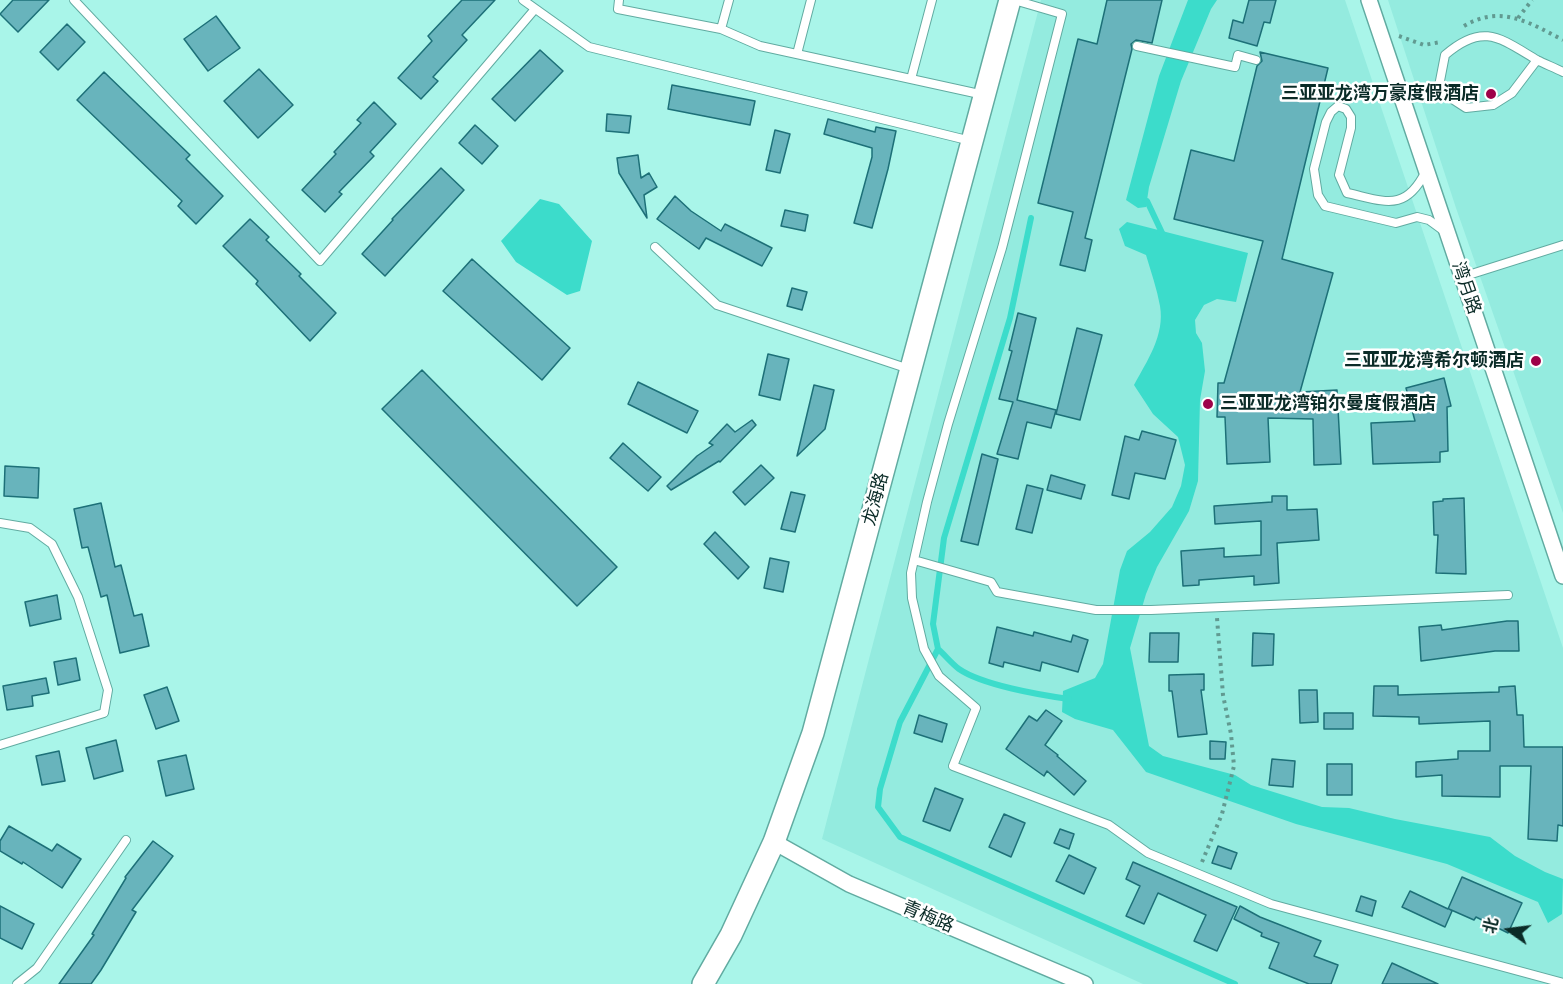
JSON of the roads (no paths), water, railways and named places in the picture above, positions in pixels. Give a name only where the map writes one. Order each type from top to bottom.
[{"type":"street","name":"龙海路","points":[[703,984],[730,935],[774,842],[813,733],[1012,0]]},
{"type":"street","name":"湾月路","points":[[1369,0],[1563,576]]},
{"type":"street","name":"青梅路","points":[[774,842],[849,884],[1085,984]]},
{"type":"lane","points":[[74,0],[320,261],[535,9]]},
{"type":"lane","points":[[523,0],[589,46],[973,141]]},
{"type":"lane","points":[[619,0],[618,9],[721,28],[760,46],[985,95]]},
{"type":"lane","points":[[721,28],[729,0]]},
{"type":"lane","points":[[797,54],[811,0]]},
{"type":"lane","points":[[911,79],[932,0]]},
{"type":"lane","points":[[1012,0],[1062,14],[1002,248],[948,424],[911,573],[912,598],[924,649],[939,676],[976,708],[953,766],[1108,825],[1148,853],[1271,904],[1563,983]]},
{"type":"lane","points":[[1439,86],[1445,55],[1466,39],[1489,35],[1520,48],[1537,60],[1563,72]]},
{"type":"lane","points":[[1137,46],[1235,67],[1238,56],[1256,60]]},
{"type":"lane","points":[[1439,86],[1449,97],[1466,108],[1493,105],[1512,93],[1537,60]]},
{"type":"lane","points":[[1403,100],[1439,86]]},
{"type":"lane","points":[[1426,170],[1418,186],[1409,196],[1390,202],[1347,193],[1339,175],[1351,128],[1351,117],[1346,109],[1338,106],[1331,112],[1326,122],[1314,169],[1318,195],[1325,206],[1396,223],[1417,217],[1430,220],[1448,233]]},
{"type":"lane","points":[[1462,277],[1563,245]]},
{"type":"lane","points":[[655,247],[717,305],[911,370]]},
{"type":"lane","points":[[0,523],[30,528],[52,544],[78,597],[108,690],[104,713],[0,745]]},
{"type":"lane","points":[[914,561],[991,582],[997,592],[1096,610],[1216,608],[1508,595]]},
{"type":"lane","points":[[17,984],[37,968],[126,840]]},
{"type":"waterway","points":[[1147,201],[1164,237]]},
{"type":"waterway","points":[[1031,218],[1010,318],[944,538],[933,624],[938,649],[900,722],[880,789],[878,807],[900,837],[1235,984]]},
{"type":"waterway","points":[[938,649],[959,669],[982,680],[1028,692],[1069,699]]},
{"type":"place","name":"三亚亚龙湾万豪度假酒店","points":[[1491,94]]},
{"type":"place","name":"三亚亚龙湾希尔顿酒店","points":[[1536,361]]},
{"type":"place","name":"三亚亚龙湾铂尔曼度假酒店","points":[[1208,404]]}]
